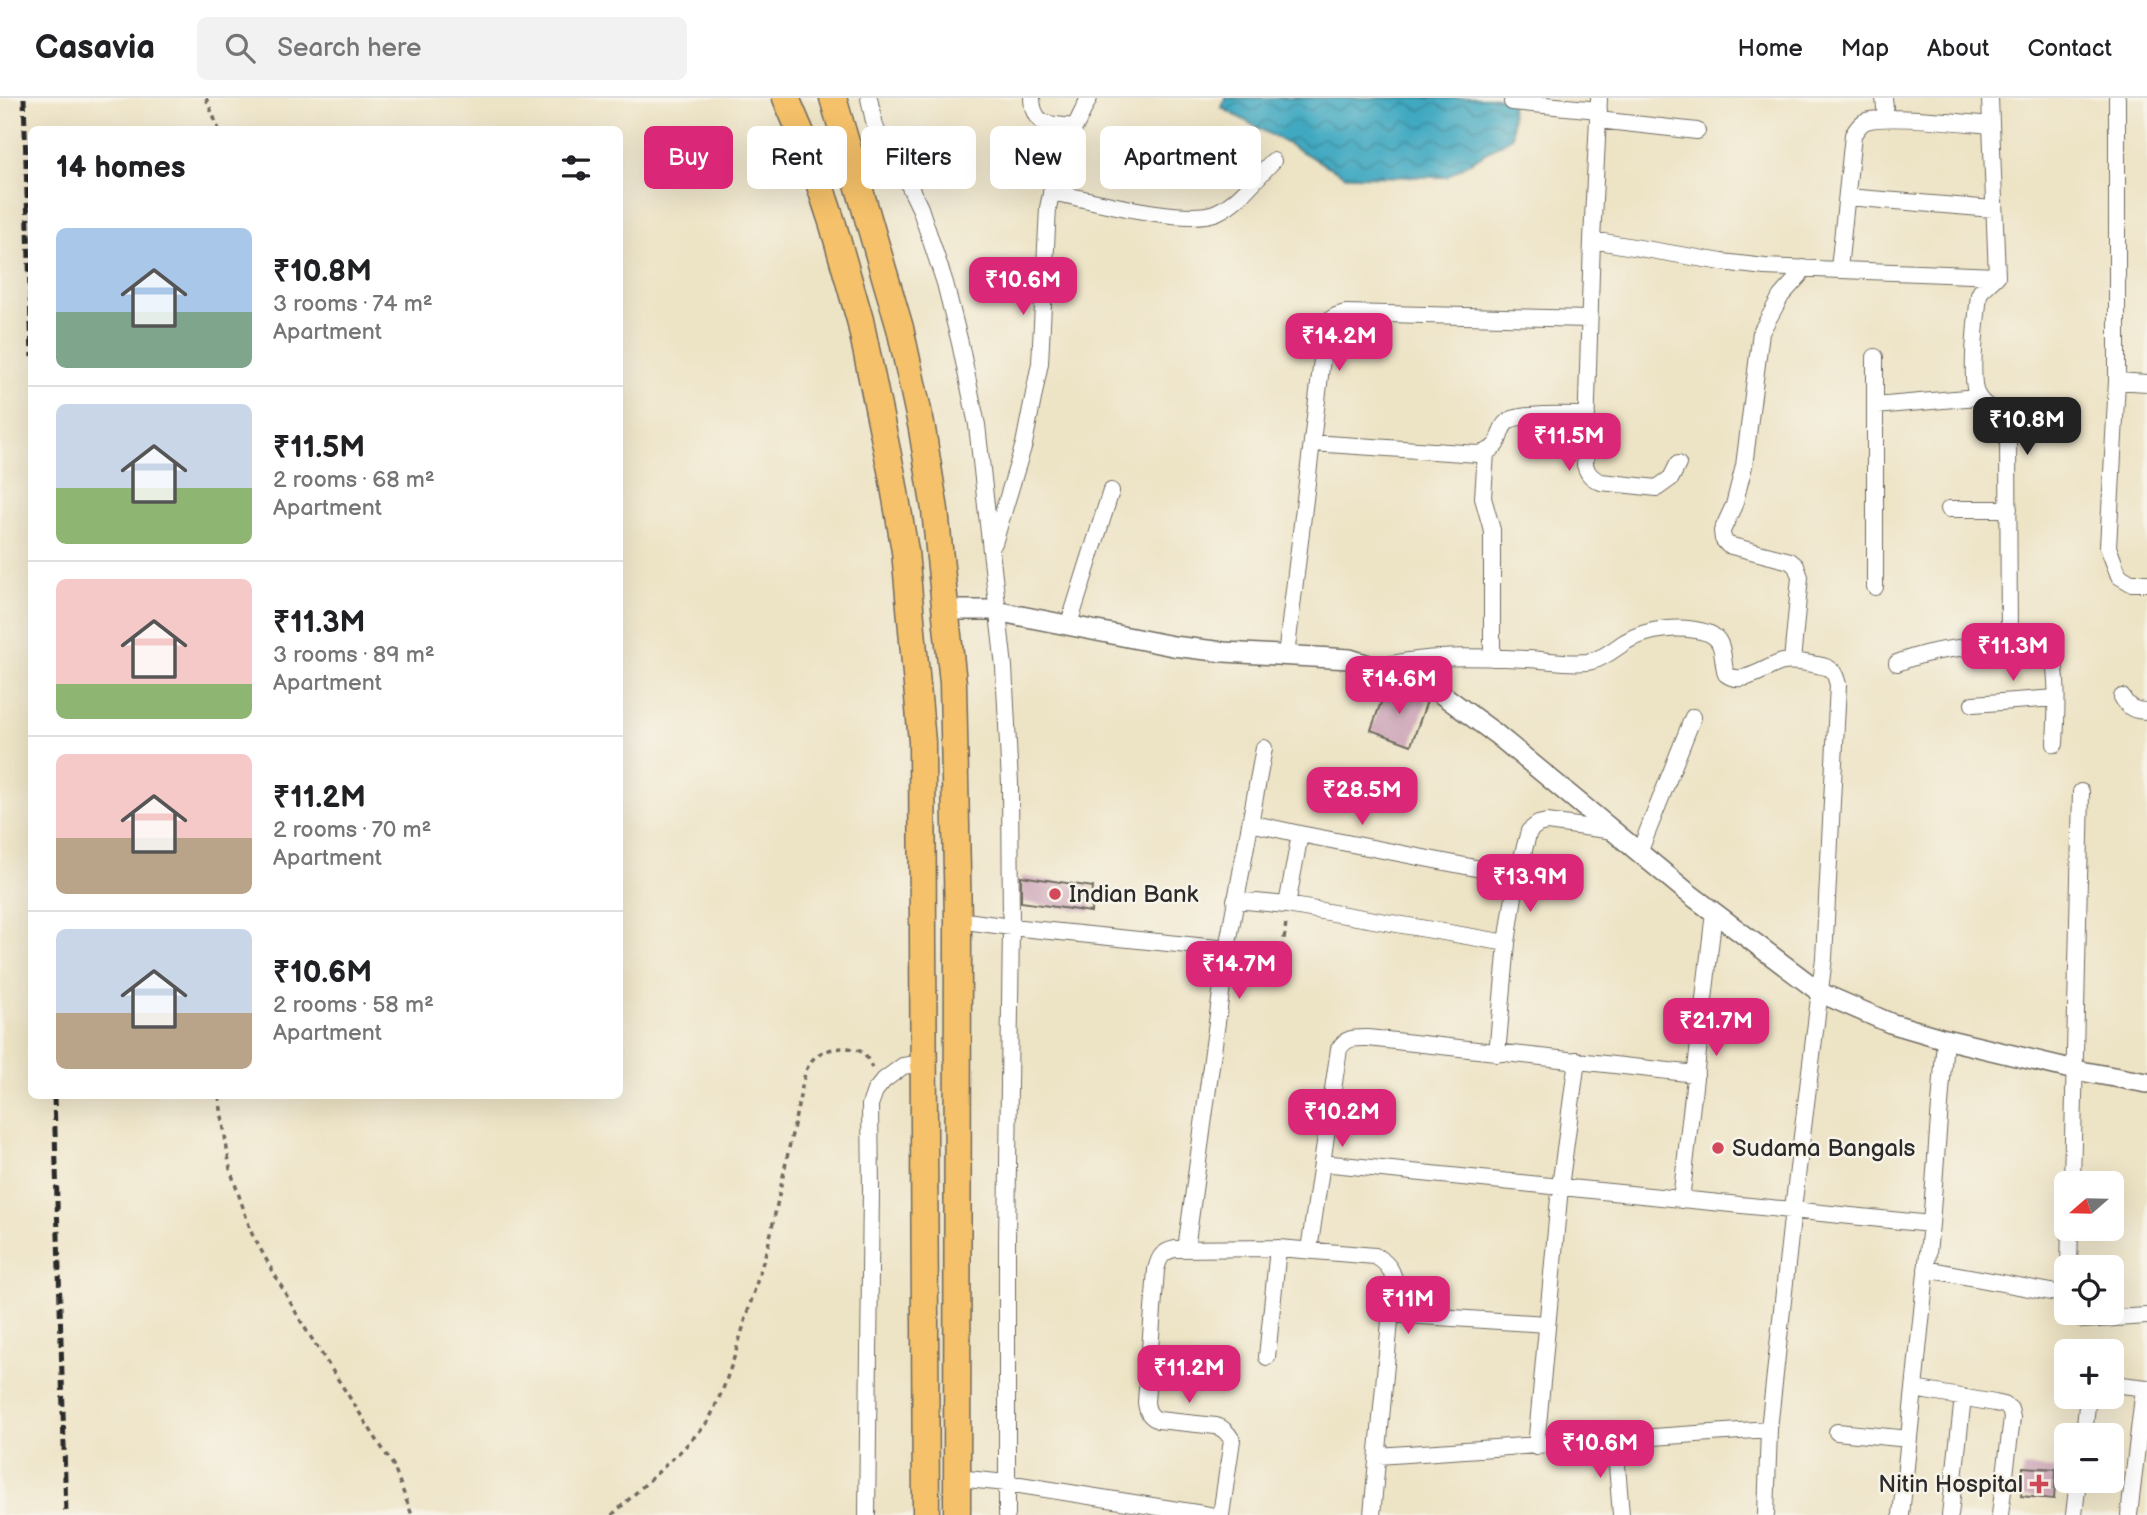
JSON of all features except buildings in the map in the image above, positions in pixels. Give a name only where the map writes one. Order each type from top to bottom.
[{"type":"highway","points":[[786,98],[809,152],[860,320],[892,475],[905,551],[913,623],[922,742],[913,1065],[926,1515]]},
{"type":"highway","points":[[833,98],[903,340],[922,429],[947,610],[953,683],[958,920],[957,1515]]},
{"type":"street","points":[[869,98],[885,151],[909,185],[920,208],[945,283],[977,425],[1004,667],[1010,783],[1007,1515]]},
{"type":"street","points":[[1032,98],[1038,120],[1068,126]]},
{"type":"street","points":[[1075,126],[1089,98]]},
{"type":"street","points":[[1884,98],[1885,118]]},
{"type":"street","points":[[1990,98],[1997,276]]},
{"type":"street","points":[[2117,98],[2117,381],[2108,547],[2119,576],[2131,583],[2147,583]]},
{"type":"street","points":[[1512,102],[1599,109],[1697,131]]},
{"type":"street","points":[[1599,109],[1585,465],[1588,473],[1601,482],[1657,488],[1671,478],[1678,464]]},
{"type":"street","points":[[1839,269],[1853,135],[1857,128],[1864,122],[1885,118],[1991,125]]},
{"type":"street","points":[[1051,192],[1177,215],[1204,216],[1230,205],[1273,161]]},
{"type":"street","points":[[992,551],[1024,444],[1040,363],[1048,208],[1052,189]]},
{"type":"street","points":[[1847,197],[1993,209]]},
{"type":"street","points":[[1592,240],[1765,267],[1997,276]]},
{"type":"street","points":[[1792,661],[1800,577],[1796,566],[1790,561],[1728,545],[1722,531],[1734,505],[1744,466],[1761,332],[1781,296],[1803,268]]},
{"type":"street","points":[[1997,276],[1981,291],[1974,380],[1977,397],[1983,404],[2002,415],[2008,432],[2009,646]]},
{"type":"street","points":[[1286,656],[1326,326],[1330,319],[1337,314],[1589,319]]},
{"type":"street","points":[[1875,357],[1875,587]]},
{"type":"street","points":[[2117,381],[2147,383]]},
{"type":"street","points":[[1875,406],[1977,397]]},
{"type":"street","points":[[1312,443],[1478,454],[1493,448],[1510,420],[1523,417],[1587,415]]},
{"type":"street","points":[[1486,452],[1483,498],[1492,530],[1492,658]]},
{"type":"street","points":[[1069,624],[1111,491]]},
{"type":"street","points":[[1949,509],[2009,509]]},
{"type":"street","points":[[947,610],[997,611],[1172,646],[1224,652],[1350,659],[1413,679],[1440,693],[1496,734],[1639,853],[1821,993],[1890,1023],[1945,1039],[2075,1070],[2147,1083]]},
{"type":"street","points":[[1380,667],[1414,660],[1492,658],[1586,662],[1639,635],[1665,629],[1704,632],[1718,639],[1726,674],[1731,678],[1742,678],[1770,666],[1792,661],[1827,666],[1835,674],[1838,685],[1821,993],[1793,1209],[1769,1429],[1766,1515]]},
{"type":"street","points":[[1897,663],[1921,653],[1967,646],[2041,645],[2049,648],[2053,658],[2056,698],[2055,744]]},
{"type":"street","points":[[2122,697],[2127,705],[2137,711],[2147,710]]},
{"type":"street","points":[[1973,704],[2056,698]]},
{"type":"street","points":[[1639,853],[1693,717]]},
{"type":"street","points":[[1186,1249],[1227,949],[1265,748]]},
{"type":"street","points":[[2072,1171],[2081,792]]},
{"type":"street","points":[[1497,1054],[1507,943],[1517,876],[1529,831],[1538,824],[1547,822],[1614,831]]},
{"type":"street","points":[[1250,823],[1517,876]]},
{"type":"street","points":[[1287,905],[1300,834]]},
{"type":"street","points":[[1235,900],[1287,905],[1507,943]]},
{"type":"street","points":[[1681,1200],[1714,912]]},
{"type":"street","points":[[958,920],[1010,928],[1227,949]]},
{"type":"street","points":[[1309,1250],[1339,1049],[1343,1042],[1352,1038],[1368,1038],[1696,1074]]},
{"type":"street","points":[[1901,1515],[1931,1224],[1945,1039]]},
{"type":"street","points":[[1536,1447],[1560,1187],[1577,1060]]},
{"type":"street","points":[[867,1515],[870,1105],[872,1096],[881,1083],[913,1065]]},
{"type":"street","points":[[1322,1163],[1931,1224]]},
{"type":"street","points":[[1267,1357],[1278,1248]]},
{"type":"street","points":[[1221,1515],[1232,1440],[1228,1433],[1216,1426],[1158,1420],[1150,1417],[1147,1410],[1156,1270],[1158,1261],[1166,1251],[1278,1248],[1309,1250],[1375,1256],[1392,1269],[1394,1278],[1372,1515]]},
{"type":"street","points":[[1926,1269],[2054,1293]]},
{"type":"street","points":[[1391,1314],[1548,1324]]},
{"type":"street","points":[[2124,1317],[2147,1316]]},
{"type":"street","points":[[2124,1385],[2146,1388],[2142,1437],[2129,1515]]},
{"type":"street","points":[[1914,1389],[2004,1405],[2010,1409],[2012,1418],[2000,1515]]},
{"type":"street","points":[[1950,1515],[1963,1397]]},
{"type":"street","points":[[1378,1456],[1769,1429]]},
{"type":"street","points":[[1837,1432],[1909,1439]]},
{"type":"street","points":[[1615,1441],[1621,1515]]},
{"type":"street","points":[[957,1478],[1007,1483],[1209,1515]]},
{"type":"street","points":[[2074,1515],[2077,1493]]},
{"type":"path","points":[[206,98],[217,126]]},
{"type":"path","points":[[1227,949],[1270,956],[1278,954],[1284,947],[1287,905]]},
{"type":"path","points":[[612,1515],[708,1422],[723,1389],[769,1242],[805,1073],[813,1059],[822,1052],[838,1049],[861,1051],[881,1083]]},
{"type":"path","points":[[219,1099],[230,1170],[252,1234],[303,1325],[393,1465],[412,1515]]},
{"type":"water","points":[[1225,98],[1511,98],[1512,137],[1446,177],[1346,176],[1261,129],[1261,126],[1255,126],[1222,108]]},
{"type":"railway","points":[[24,98],[28,228]]},
{"type":"railway","points":[[54,1099],[66,1515]]},
{"type":"place","name":"Indian Bank","points":[[1055,894]]},
{"type":"place","name":"Sudama Bangals","points":[[1718,1148]]},
{"type":"place","name":"Nitin Hospital","points":[[2039,1484]]}]
